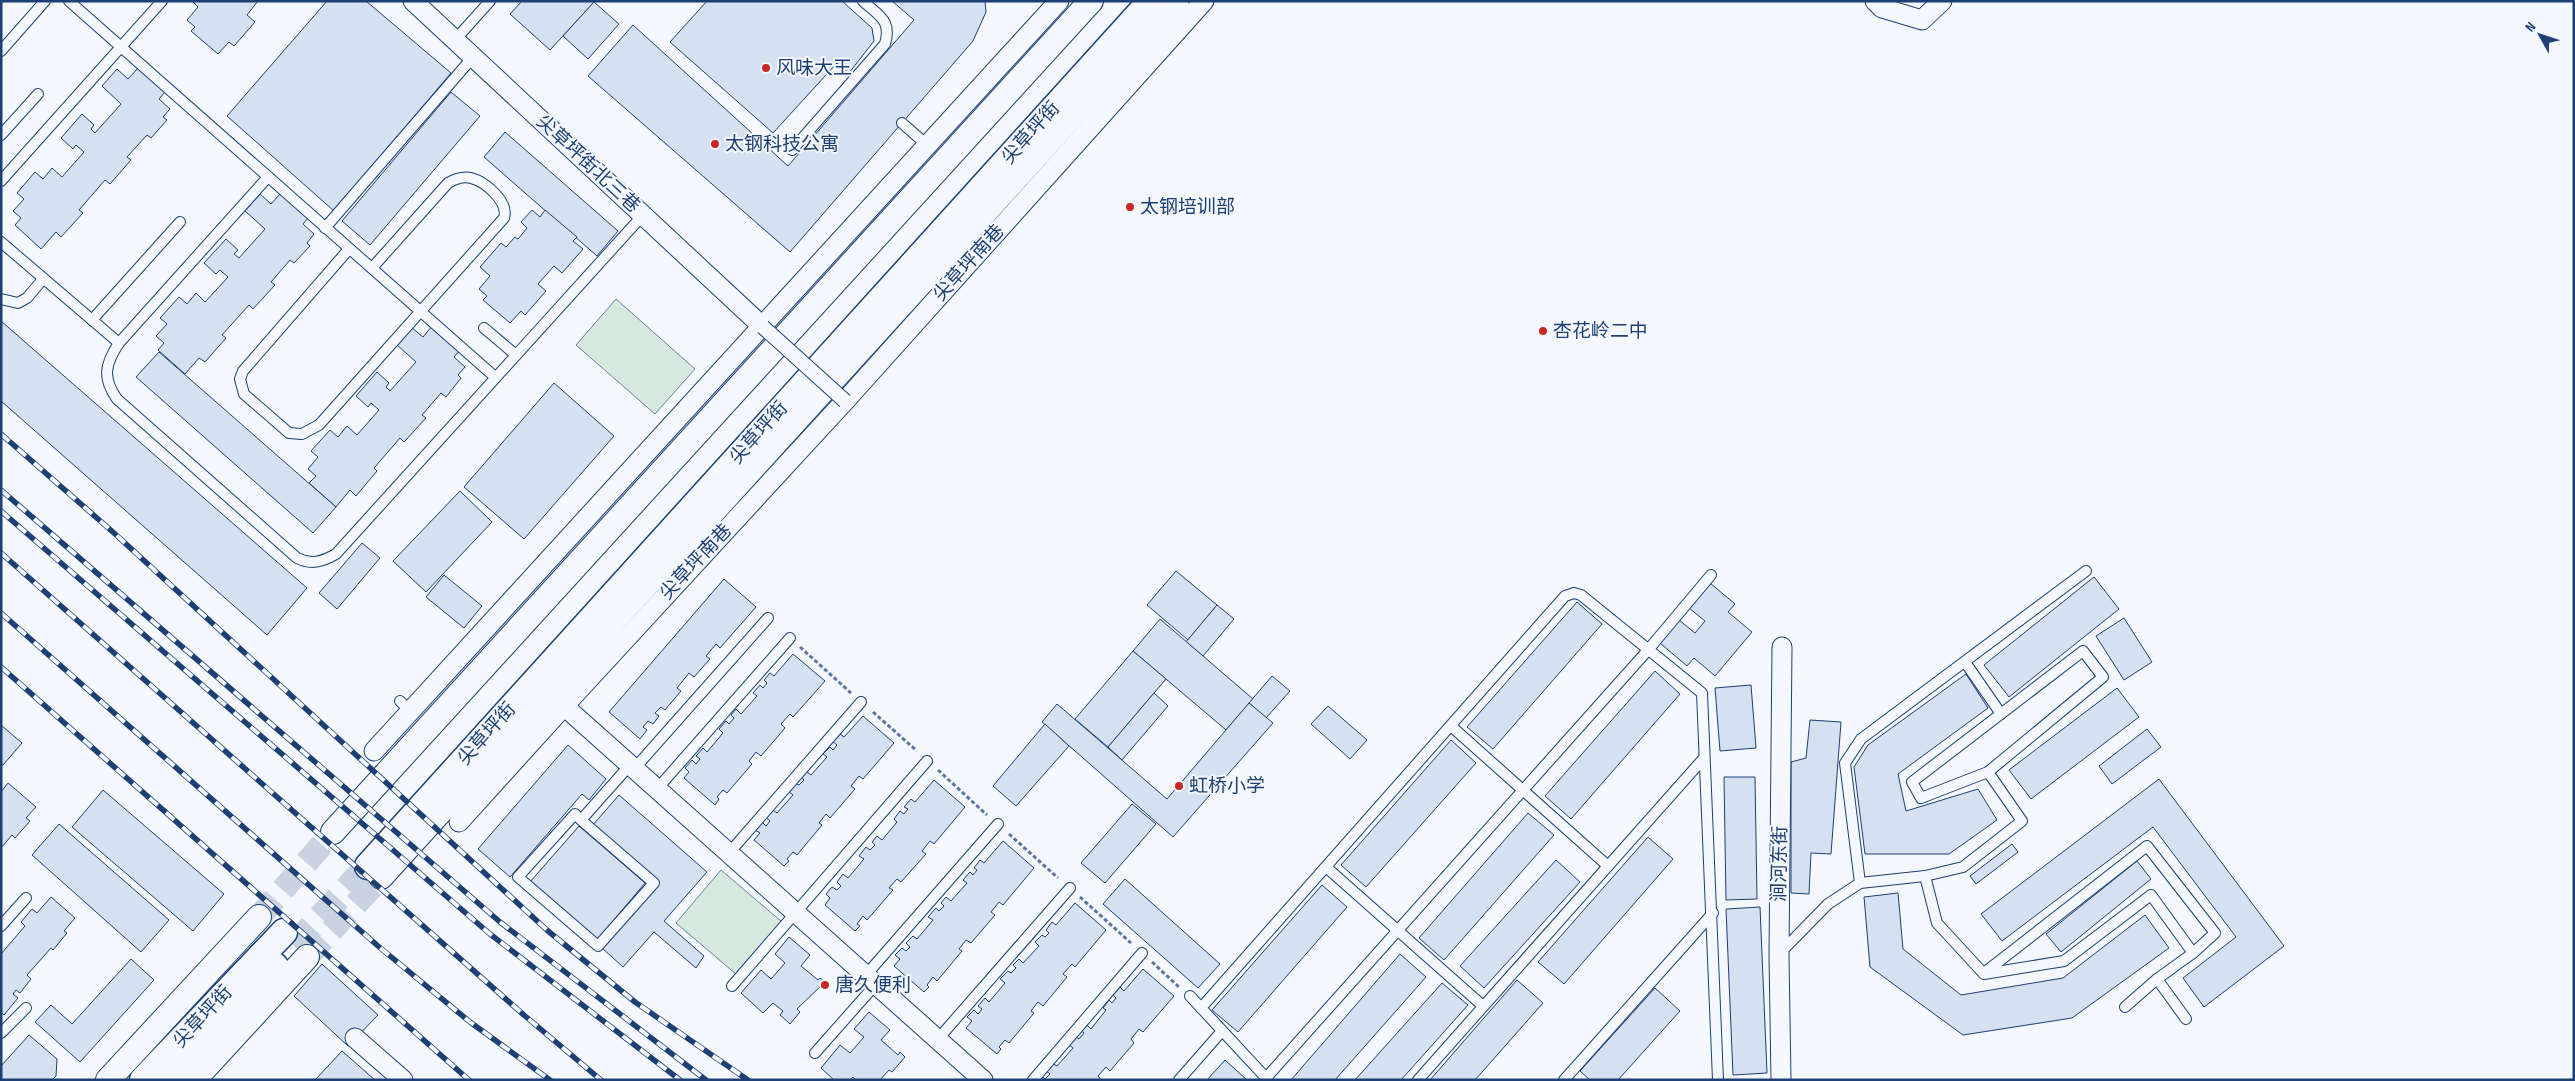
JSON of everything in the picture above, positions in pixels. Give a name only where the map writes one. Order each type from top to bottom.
[{"type":"main road","name":"尖草坪街","points":[[368,865],[1130,1]]},
{"type":"main road","name":"尖草坪街","points":[[368,865],[1151,1]]},
{"type":"main road","name":"尖草坪街","points":[[143,1080],[295,945]]},
{"type":"main road","name":"尖草坪街","points":[[171,1080],[295,945]]},
{"type":"street","name":"尖草坪街北三巷","points":[[413,1],[763,327]]},
{"type":"street","points":[[374,751],[405,706],[763,327],[1059,1]]},
{"type":"street","points":[[333,832],[1091,1]]},
{"type":"street","points":[[368,865],[1177,1]]},
{"type":"street","name":"尖草坪南巷","points":[[459,822],[845,401],[1204,1]]},
{"type":"street","points":[[1875,1],[1882,8],[1922,20],[1942,1]]},
{"type":"street","points":[[763,327],[845,401]]},
{"type":"street","name":"涧河东街","points":[[1781,1080],[1779,955],[1782,647]]},
{"type":"street","points":[[564,706],[983,1080]]},
{"type":"street","points":[[108,1080],[259,917]]},
{"type":"street","points":[[194,1080],[295,945]]},
{"type":"street","points":[[355,1038],[403,1080]]},
{"type":"lane","points":[[1,51],[45,1]]},
{"type":"lane","points":[[69,1],[496,377]]},
{"type":"lane","points":[[1,181],[162,1]]},
{"type":"lane","points":[[455,40],[490,1]]},
{"type":"lane","points":[[792,150],[856,83],[885,44],[888,33],[887,22],[863,1]]},
{"type":"lane","points":[[325,228],[473,57]]},
{"type":"lane","points":[[1,135],[38,94]]},
{"type":"lane","points":[[902,123],[927,145]]},
{"type":"lane","points":[[268,177],[119,343],[107,364],[107,382],[117,399],[297,558],[312,562],[319,562],[336,554],[643,215]]},
{"type":"lane","points":[[349,249],[242,371],[240,380],[244,394],[289,432],[302,434],[318,425],[504,218],[505,207],[497,196],[471,178],[456,178],[448,183],[372,268]]},
{"type":"lane","points":[[92,320],[180,222]]},
{"type":"lane","points":[[1,242],[119,343]]},
{"type":"lane","points":[[1,299],[18,303],[27,298],[43,278]]},
{"type":"lane","points":[[484,328],[516,355]]},
{"type":"lane","points":[[1860,883],[1845,763],[1861,739],[2086,571]]},
{"type":"lane","points":[[1190,996],[1267,1079],[1648,650],[1711,575]]},
{"type":"lane","points":[[1201,1008],[1566,596],[1574,593],[1581,595],[1702,693],[1718,1080]]},
{"type":"lane","points":[[581,820],[768,618]]},
{"type":"lane","points":[[657,789],[790,638]]},
{"type":"lane","points":[[2083,651],[2103,677],[1988,772],[1921,798],[1912,782],[2083,651]]},
{"type":"lane","points":[[1964,662],[2001,714]]},
{"type":"lane","points":[[728,853],[861,702]]},
{"type":"lane","points":[[1451,726],[1608,866]]},
{"type":"lane","points":[[1418,1080],[1704,758]]},
{"type":"lane","points":[[732,986],[928,761]]},
{"type":"lane","points":[[1779,955],[1828,904],[1860,883],[1925,876],[1963,867],[2022,821],[1988,772]]},
{"type":"lane","points":[[575,814],[581,820],[654,883],[598,946],[518,878],[575,814]]},
{"type":"lane","points":[[815,1053],[871,980],[998,824]]},
{"type":"lane","points":[[1984,974],[2147,846],[2215,933],[2125,1007]]},
{"type":"lane","points":[[1326,867],[1484,1006]]},
{"type":"lane","points":[[1925,876],[1937,923],[1984,974]]},
{"type":"lane","points":[[938,1039],[1070,888]]},
{"type":"lane","points":[[1984,974],[2064,960],[2150,895],[2193,953]]},
{"type":"lane","points":[[1,926],[26,898]]},
{"type":"lane","points":[[1564,1080],[1712,914]]},
{"type":"lane","points":[[1033,1080],[1142,954]]},
{"type":"lane","points":[[2157,979],[2186,1019]]},
{"type":"lane","points":[[1,1033],[26,1008]]},
{"type":"lane","points":[[1179,1080],[1222,1031]]},
{"type":"path","points":[[790,638],[1190,996]]},
{"type":"shaded area","points":[[616,299],[695,369],[655,414],[576,345]]},
{"type":"shaded area","points":[[721,870],[782,922],[737,975],[676,923]]},
{"type":"building","points":[[192,1],[258,1],[247,15],[255,22],[234,46],[229,42],[218,54],[191,31],[195,27],[187,20],[198,7]]},
{"type":"building","points":[[327,1],[366,1],[451,73],[334,211],[227,116]]},
{"type":"building","points":[[522,1],[595,1],[550,50],[510,14]]},
{"type":"building","name":"风味大王","points":[[707,1],[842,1],[872,28],[874,41],[849,73],[837,63],[773,133],[670,42]]},
{"type":"building","name":"太钢科技公寓","points":[[892,1],[985,1],[986,12],[973,41],[790,252],[588,76],[633,25],[788,166],[914,20]]},
{"type":"building","points":[[594,2],[619,24],[588,59],[563,36]]},
{"type":"building","points":[[138,68],[165,92],[159,99],[170,109],[163,117],[167,120],[151,138],[147,135],[127,157],[131,160],[110,184],[105,180],[79,210],[83,213],[61,237],[56,232],[41,249],[15,225],[21,218],[13,211],[24,199],[17,193],[35,172],[43,179],[52,168],[62,177],[84,152],[76,145],[73,149],[61,138],[82,114],[94,125],[91,129],[95,133],[121,104],[102,86],[117,69],[128,79]]},
{"type":"building","points":[[451,92],[480,116],[370,245],[342,221]]},
{"type":"building","points":[[505,132],[618,231],[597,256],[484,157]]},
{"type":"building","points":[[281,193],[309,217],[303,224],[314,234],[307,243],[310,246],[294,263],[290,260],[271,282],[275,285],[253,309],[249,305],[222,335],[226,338],[205,362],[199,358],[185,374],[158,350],[164,343],[156,336],[167,324],[160,318],[179,297],[187,304],[196,293],[205,302],[228,277],[220,270],[216,274],[204,263],[226,239],[238,250],[234,254],[239,258],[265,229],[245,211],[260,194],[271,204]]},
{"type":"building","points":[[532,210],[540,217],[545,210],[577,237],[573,241],[583,249],[562,273],[554,266],[538,284],[546,291],[525,315],[521,311],[510,323],[483,300],[487,296],[479,289],[490,276],[480,267],[501,243],[506,247],[515,237],[518,239],[527,228],[521,222]]},
{"type":"building","points":[[1,321],[307,588],[267,635],[1,401]]},
{"type":"building","points":[[432,326],[460,350],[454,357],[465,367],[458,375],[461,378],[446,397],[441,393],[422,415],[426,418],[404,442],[400,438],[374,468],[377,471],[356,496],[350,490],[336,507],[309,483],[316,476],[308,469],[318,457],[311,451],[330,430],[338,437],[347,426],[357,435],[379,410],[371,403],[368,407],[356,396],[377,372],[389,383],[386,387],[390,391],[416,362],[396,344],[411,327],[423,337]]},
{"type":"building","points":[[159,352],[336,507],[313,533],[136,377]]},
{"type":"building","points":[[554,383],[614,436],[524,539],[464,487]]},
{"type":"building","points":[[460,491],[492,522],[426,592],[393,561]]},
{"type":"building","points":[[362,543],[380,558],[337,609],[319,593]]},
{"type":"building","points":[[1176,571],[1217,605],[1188,640],[1147,605]]},
{"type":"building","points":[[444,575],[482,606],[464,628],[426,597]]},
{"type":"building","points":[[2094,577],[2119,609],[2009,697],[1984,665]]},
{"type":"building","points":[[724,579],[756,607],[720,648],[716,644],[706,656],[710,659],[694,677],[689,673],[677,688],[681,691],[665,710],[661,707],[655,713],[659,716],[653,724],[648,721],[643,727],[647,730],[640,739],[609,712]]},
{"type":"building","points":[[1710,583],[1735,604],[1728,612],[1752,632],[1715,676],[1694,658],[1687,666],[1660,643],[1679,620],[1695,633],[1705,621],[1689,608]]},
{"type":"building","points":[[1577,602],[1602,624],[1493,749],[1467,727]]},
{"type":"building","points":[[1217,605],[1234,619],[1203,656],[1186,642]]},
{"type":"building","points":[[2124,618],[2152,662],[2124,680],[2096,636]]},
{"type":"building","points":[[1160,619],[1253,699],[1226,730],[1133,651]]},
{"type":"building","points":[[1133,651],[1166,679],[1108,747],[1075,719]]},
{"type":"building","points":[[793,654],[825,681],[793,717],[790,714],[781,724],[785,728],[761,756],[756,752],[749,761],[752,764],[727,793],[723,790],[717,797],[719,799],[715,805],[684,778],[689,772],[685,768],[692,760],[696,764],[700,759],[696,756],[703,748],[707,752],[723,733],[719,729],[726,721],[729,724],[734,718],[731,715],[736,709],[741,714],[757,696],[753,693],[760,685],[763,688],[767,683],[764,680],[770,673],[774,676]]},
{"type":"building","points":[[1655,671],[1680,694],[1571,819],[1545,796]]},
{"type":"building","points":[[1966,674],[1988,708],[1898,774],[1906,811],[1978,789],[1997,820],[1949,854],[1865,854],[1854,767],[1868,745]]},
{"type":"building","points":[[1272,676],[1290,691],[1266,718],[1249,703]]},
{"type":"building","points":[[1751,685],[1756,748],[1720,751],[1715,688]]},
{"type":"building","points":[[2117,688],[2139,717],[2031,799],[2009,770]]},
{"type":"building","points":[[1154,693],[1168,706],[1122,760],[1108,747]]},
{"type":"building","points":[[1249,703],[1273,723],[1173,837],[1042,722],[1057,704],[1167,799]]},
{"type":"building","points":[[1328,706],[1367,740],[1350,759],[1311,724]]},
{"type":"building","points":[[863,716],[894,743],[863,779],[859,776],[851,786],[855,789],[830,818],[826,814],[819,823],[822,825],[797,855],[793,852],[787,859],[789,861],[784,866],[754,840],[760,833],[755,830],[762,822],[766,826],[770,821],[766,818],[773,810],[777,813],[793,795],[788,791],[795,783],[799,785],[804,780],[801,777],[806,771],[811,775],[827,757],[823,754],[830,747],[833,750],[837,745],[833,742],[840,734],[844,737]]},
{"type":"building","points":[[1810,720],[1841,722],[1831,854],[1811,853],[1809,894],[1791,893],[1791,762],[1806,758]]},
{"type":"building","points":[[1045,724],[1069,746],[1016,806],[993,786]]},
{"type":"building","points":[[1,725],[22,743],[3,765],[1,764]]},
{"type":"building","points":[[2147,729],[2161,747],[2112,784],[2099,766]]},
{"type":"building","points":[[1451,740],[1476,763],[1366,887],[1341,865]]},
{"type":"building","points":[[568,745],[606,779],[589,800],[582,794],[510,877],[478,849]]},
{"type":"building","points":[[1724,777],[1755,777],[1757,899],[1726,900]]},
{"type":"building","points":[[2159,779],[2284,946],[2204,1007],[2183,978],[2236,937],[2153,827],[2002,941],[1981,914]]},
{"type":"building","points":[[934,780],[965,807],[934,844],[930,841],[922,851],[926,854],[901,882],[897,879],[889,888],[893,890],[867,920],[863,916],[857,924],[860,926],[855,931],[825,905],[830,898],[826,894],[832,887],[837,890],[841,886],[837,882],[843,874],[848,878],[864,859],[859,856],[866,847],[870,850],[875,845],[872,842],[877,836],[882,840],[897,822],[894,819],[900,811],[904,814],[908,809],[904,807],[911,799],[915,802]]},
{"type":"building","points":[[8,783],[36,807],[26,818],[30,821],[15,838],[12,835],[1,848],[1,792]]},
{"type":"building","points":[[103,790],[224,894],[193,931],[72,827]]},
{"type":"building","points":[[619,795],[707,872],[664,921],[704,956],[696,968],[654,932],[623,967],[602,948],[658,883],[592,826]]},
{"type":"building","points":[[1132,804],[1156,824],[1105,883],[1081,863]]},
{"type":"building","points":[[1528,813],[1554,835],[1444,960],[1419,938]]},
{"type":"building","points":[[59,824],[169,920],[141,952],[32,855]]},
{"type":"building","points":[[579,826],[645,883],[597,940],[530,882]]},
{"type":"building","points":[[1648,837],[1673,859],[1564,984],[1538,962]]},
{"type":"building","points":[[1003,841],[1034,868],[1003,905],[999,902],[991,912],[995,915],[971,943],[966,940],[959,949],[962,951],[937,981],[933,977],[927,985],[929,987],[924,992],[894,966],[900,959],[895,955],[902,948],[906,951],[910,947],[906,943],[913,936],[917,939],[933,920],[928,917],[936,908],[939,911],[944,906],[941,903],[946,897],[951,901],[967,883],[963,880],[970,872],[973,875],[977,870],[974,868],[980,860],[984,863]]},
{"type":"building","points":[[2012,844],[2018,852],[1976,884],[1970,876]]},
{"type":"building","points":[[1556,860],[1580,882],[1484,988],[1460,966]]},
{"type":"building","points":[[2137,861],[2151,879],[2061,952],[2046,934]]},
{"type":"building","points":[[1125,879],[1220,964],[1198,988],[1103,904]]},
{"type":"building","points":[[1322,885],[1347,907],[1238,1032],[1212,1010]]},
{"type":"building","points":[[1898,893],[1903,949],[1961,995],[2063,978],[2145,915],[2169,948],[2072,1018],[1963,1035],[1870,967],[1864,897]]},
{"type":"building","points":[[51,897],[75,918],[64,931],[67,933],[53,950],[51,948],[27,975],[31,979],[20,993],[16,990],[13,994],[18,998],[4,1015],[1,1012],[1,954],[25,926],[21,922],[32,909],[37,913]]},
{"type":"building","points":[[1075,903],[1106,930],[1075,967],[1072,964],[1063,974],[1067,977],[1043,1006],[1038,1002],[1031,1011],[1034,1013],[1009,1043],[1005,1040],[999,1047],[1001,1049],[997,1054],[966,1028],[972,1021],[967,1017],[974,1010],[978,1014],[982,1009],[978,1006],[985,998],[989,1002],[1005,983],[1000,979],[1008,971],[1011,973],[1016,968],[1013,965],[1019,959],[1023,963],[1039,946],[1035,942],[1042,935],[1045,937],[1049,933],[1046,930],[1052,922],[1056,925]]},
{"type":"building","points":[[1760,907],[1767,1073],[1733,1075],[1726,909]]},
{"type":"building","points":[[789,937],[810,955],[801,966],[818,980],[820,978],[825,982],[797,1009],[800,1012],[790,1024],[780,1015],[783,1011],[773,1003],[763,1013],[741,993],[761,970],[771,979],[785,963],[775,954]]},
{"type":"building","points":[[1400,954],[1426,977],[1335,1080],[1291,1080]]},
{"type":"building","points":[[131,959],[154,980],[80,1062],[35,1022],[51,1005],[72,1024]]},
{"type":"building","points":[[322,964],[378,1015],[348,1046],[294,996]]},
{"type":"building","points":[[1143,969],[1174,996],[1143,1032],[1139,1029],[1131,1039],[1134,1043],[1110,1071],[1106,1067],[1098,1076],[1101,1080],[1037,1080],[1041,1075],[1045,1079],[1050,1074],[1046,1071],[1052,1063],[1057,1066],[1073,1048],[1068,1044],[1075,1036],[1079,1039],[1084,1033],[1080,1030],[1086,1024],[1091,1029],[1106,1010],[1103,1008],[1109,1000],[1112,1003],[1116,998],[1113,995],[1120,987],[1124,991]]},
{"type":"building","points":[[1517,980],[1543,1003],[1475,1080],[1430,1080]]},
{"type":"building","points":[[1442,983],[1468,1005],[1401,1080],[1355,1080]]},
{"type":"building","points":[[1655,988],[1680,1011],[1618,1080],[1590,1080],[1580,1071]]},
{"type":"building","points":[[869,1012],[890,1030],[881,1040],[898,1055],[900,1052],[905,1057],[892,1072],[889,1070],[880,1080],[856,1080],[853,1077],[850,1080],[834,1080],[821,1068],[840,1045],[850,1053],[864,1037],[854,1029]]},
{"type":"building","points":[[29,1035],[57,1059],[56,1076],[52,1080],[1,1080],[1,1066]]},
{"type":"building","points":[[342,1051],[375,1080],[315,1080]]},
{"type":"building","points":[[1225,1060],[1247,1080],[1207,1080]]},
{"type":"tunnel","points":[[259,917],[333,832]]},
{"type":"tunnel","points":[[294,946],[368,866]]},
{"type":"tunnel","points":[[307,957],[381,877]]},
{"type":"railway","points":[[1,434],[114,533],[548,931],[635,1002],[748,1080]]},
{"type":"railway","points":[[1,490],[500,922],[706,1080]]},
{"type":"railway","points":[[1,511],[490,934],[680,1080]]},
{"type":"railway","points":[[1,553],[525,1016],[601,1080]]},
{"type":"railway","points":[[1,613],[378,946],[470,1022],[550,1080]]},
{"type":"railway","points":[[1,667],[469,1080]]},
{"type":"place","name":"风味大王","points":[[766,68]]},
{"type":"place","name":"太钢科技公寓","points":[[715,144]]},
{"type":"place","name":"太钢培训部","points":[[1130,207]]},
{"type":"place","name":"杏花岭二中","points":[[1543,331]]},
{"type":"place","name":"虹桥小学","points":[[1179,786]]},
{"type":"place","name":"唐久便利","points":[[825,985]]}]
